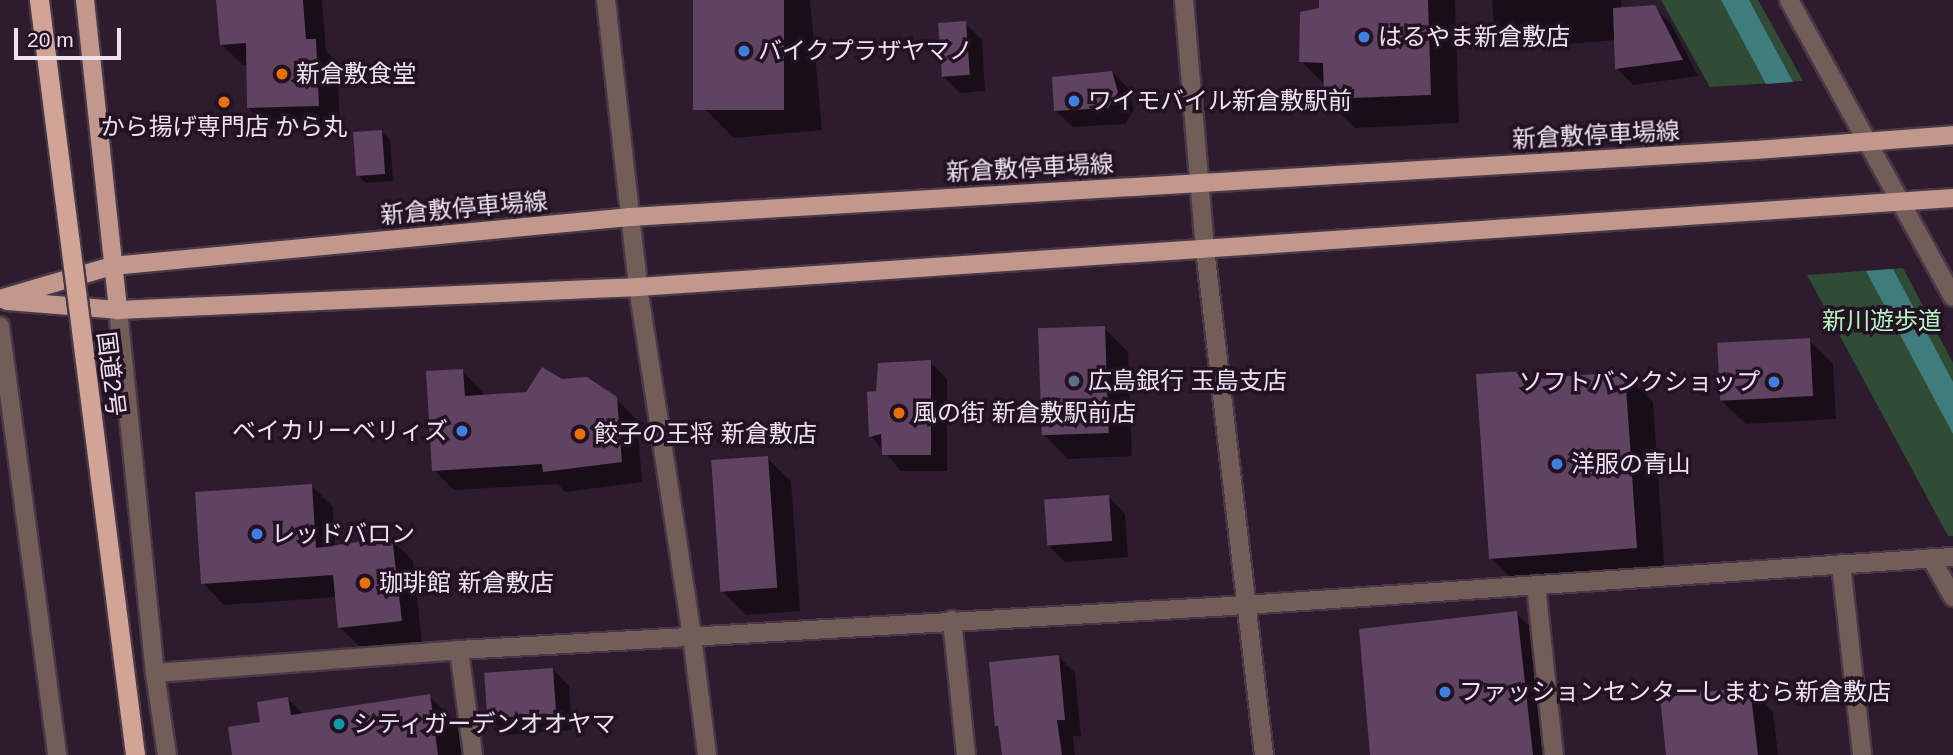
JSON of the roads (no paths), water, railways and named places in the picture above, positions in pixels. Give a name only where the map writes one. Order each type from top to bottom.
[{"type":"highway","name":"国道2号","points":[[39,0],[135,755]]},
{"type":"main road","points":[[85,0],[118,310]]},
{"type":"main road","name":"新倉敷停車場線","points":[[0,299],[112,266],[630,217],[1755,150],[1953,135]]},
{"type":"main road","name":"新倉敷停車場線","points":[[0,299],[118,310],[638,287],[1953,198]]},
{"type":"street","points":[[606,0],[638,287],[692,636],[707,755]]},
{"type":"street","points":[[1184,0],[1205,249],[1249,604],[1264,755]]},
{"type":"street","points":[[1790,0],[1953,297]]},
{"type":"street","points":[[118,310],[155,673],[167,755]]},
{"type":"street","points":[[0,326],[57,755]]},
{"type":"street","points":[[155,673],[459,650],[1249,604],[1953,557]]},
{"type":"street","points":[[1931,558],[1953,597]]},
{"type":"street","points":[[1841,564],[1862,755]]},
{"type":"street","points":[[1536,585],[1554,755]]},
{"type":"street","points":[[952,620],[965,755]]},
{"type":"street","points":[[459,650],[473,755]]},
{"type":"place","name":"はるやま新倉敷店","points":[[1364,37]]},
{"type":"place","name":"バイクプラザヤマノ","points":[[744,51]]},
{"type":"place","name":"新倉敷食堂","points":[[282,74]]},
{"type":"place","name":"ワイモバイル新倉敷駅前","points":[[1074,101]]},
{"type":"place","name":"から揚げ専門店 から丸","points":[[224,102]]},
{"type":"place","name":"広島銀行 玉島支店","points":[[1074,381]]},
{"type":"place","name":"ソフトバンクショップ","points":[[1774,382]]},
{"type":"place","name":"風の街 新倉敷駅前店","points":[[899,413]]},
{"type":"place","name":"ベイカリーベリィズ","points":[[462,431]]},
{"type":"place","name":"餃子の王将 新倉敷店","points":[[580,434]]},
{"type":"place","name":"洋服の青山","points":[[1557,464]]},
{"type":"place","name":"レッドバロン","points":[[257,534]]},
{"type":"place","name":"珈琲館 新倉敷店","points":[[365,583]]},
{"type":"place","name":"ファッションセンターしまむら新倉敷店","points":[[1445,692]]},
{"type":"place","name":"シティガーデンオオヤマ","points":[[339,724]]},
{"type":"park label","name":"新川遊歩道","points":[[1882,321]]}]
